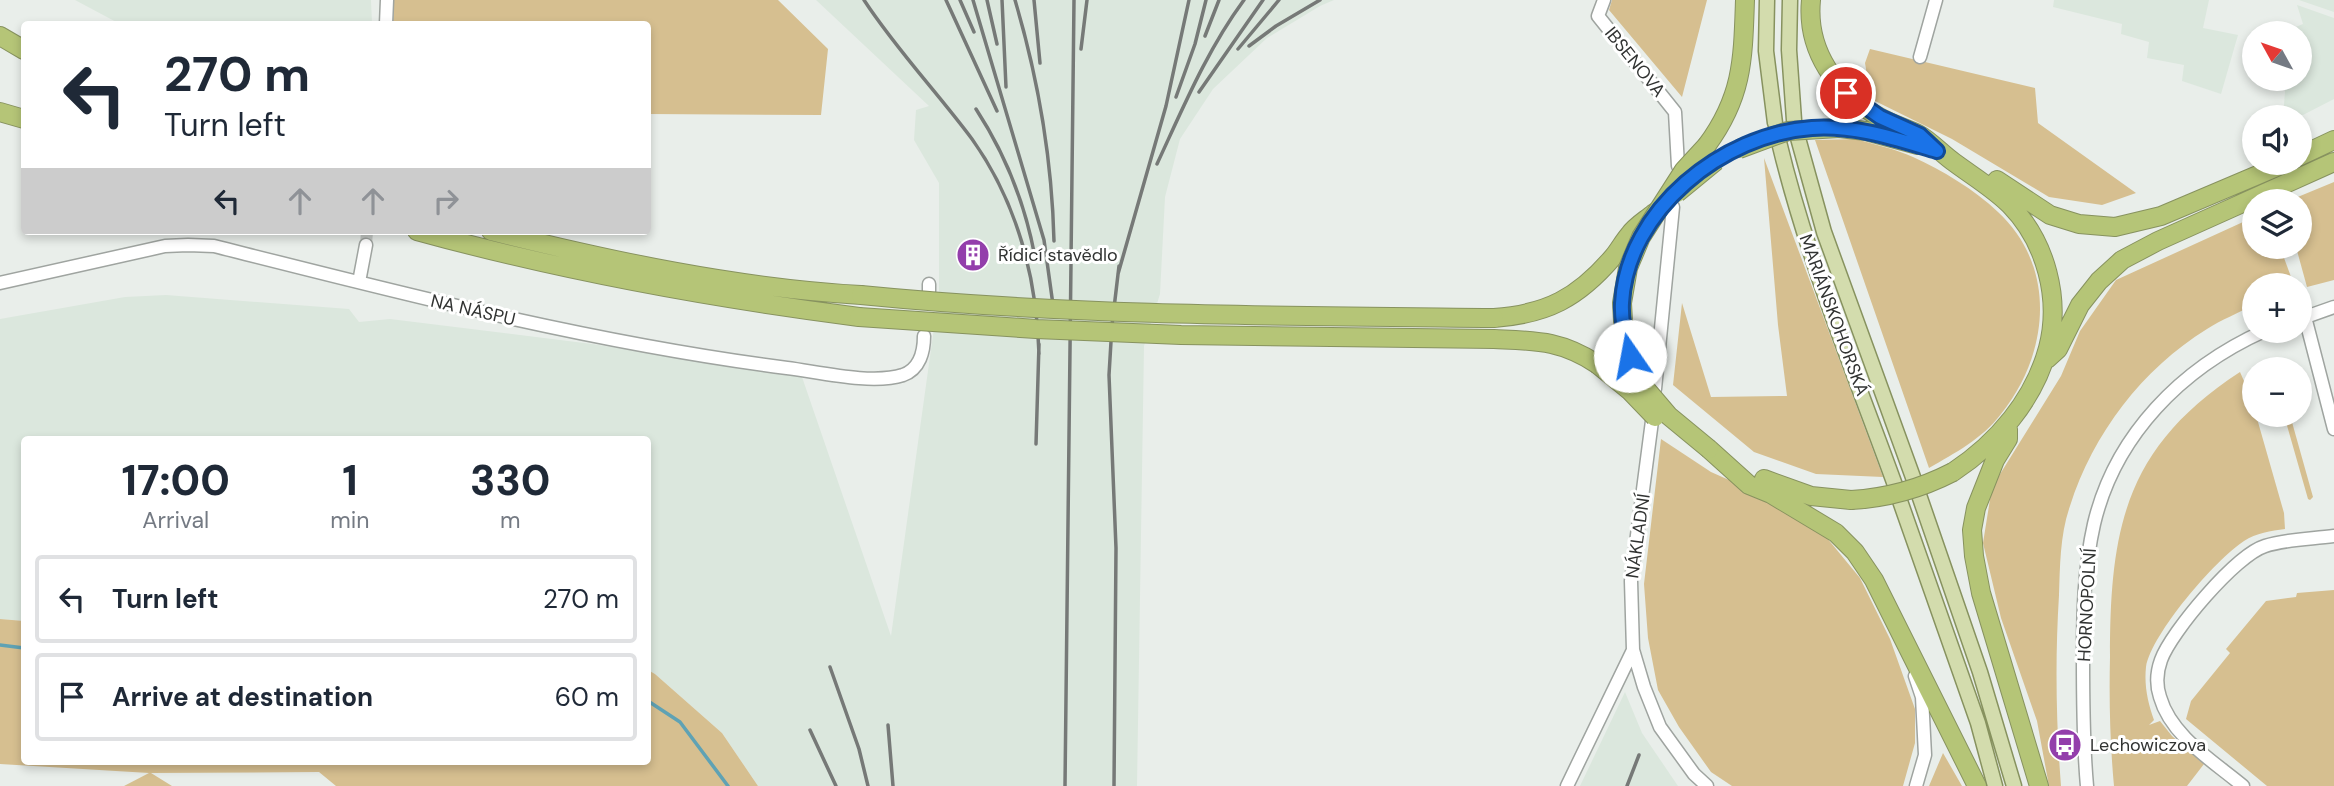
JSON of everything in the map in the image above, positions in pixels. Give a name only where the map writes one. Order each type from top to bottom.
[{"type":"highway","points":[[1745,0],[1740,81],[1711,153],[1641,237],[1628,268],[1622,303],[1625,338],[1637,373],[1646,389],[1669,416],[1749,485],[1817,520],[1847,543],[1874,580],[1977,786]]},
{"type":"highway","points":[[1811,0],[1810,23],[1814,40],[1833,80],[1862,106],[1920,135],[1937,151],[1995,192],[2021,217],[2031,231],[2045,265],[2053,302],[2051,332],[2041,369]]},
{"type":"highway","points":[[0,36],[21,48]]},
{"type":"highway","points":[[0,111],[21,118]]},
{"type":"highway","points":[[1711,153],[1739,149],[1788,131],[1839,128],[1879,134],[1974,164],[2037,208],[2079,224],[2115,227],[2139,223],[2259,175]]},
{"type":"highway","points":[[2312,151],[2334,140]]},
{"type":"highway","points":[[2039,786],[1981,593],[1974,556],[1972,530],[1976,508],[2006,432],[2041,369],[2059,349],[2080,305],[2099,281],[2122,260],[2158,241],[2334,162]]},
{"type":"highway","points":[[508,235],[697,274],[828,293],[966,306],[1185,314],[1494,318],[1546,310],[1571,295],[1613,257],[1630,232],[1667,207]]},
{"type":"highway","points":[[432,235],[631,281],[761,304],[859,317],[1036,329],[1181,335],[1494,339],[1549,343],[1575,350],[1597,364],[1630,391],[1661,423],[1741,468],[1776,485],[1811,496],[1851,500],[1905,493],[1953,472],[2006,432]]},
{"type":"main road","points":[[1767,0],[1766,51],[1775,123]]},
{"type":"main road","points":[[1790,0],[1789,50],[1794,120]]},
{"type":"main road","name":"MARIÁNSKOHORSKÁ","points":[[1798,138],[1824,232],[1914,480]]},
{"type":"main road","name":"MARIÁNSKOHORSKÁ","points":[[1779,142],[1807,241],[1895,485]]},
{"type":"main road","points":[[1919,495],[1980,671],[2014,786]]},
{"type":"main road","points":[[1900,500],[1978,723],[1995,786]]},
{"type":"street","points":[[386,21],[387,0]]},
{"type":"street","name":"IBSENOVA","points":[[1604,0],[1598,16],[1675,112],[1678,166]]},
{"type":"street","points":[[1920,57],[1936,0]]},
{"type":"street","points":[[1655,388],[1667,207]]},
{"type":"street","name":"NA NÁSPU","points":[[0,283],[165,246],[188,244],[214,246],[474,312],[627,343],[858,377],[882,378],[905,374],[915,366],[923,352],[924,336]]},
{"type":"street","points":[[359,282],[366,245]]},
{"type":"street","points":[[2312,315],[2334,307]]},
{"type":"street","name":"HORNOPOLNÍ","points":[[2087,786],[2083,707],[2085,579],[2094,523],[2105,489],[2126,446],[2162,400],[2211,360],[2242,343]]},
{"type":"street","points":[[2309,343],[2334,429]]},
{"type":"street","name":"NÁKLADNÍ","points":[[1652,421],[1631,581],[1633,650],[1660,727],[1694,775],[1707,786]]},
{"type":"street","points":[[2243,786],[2172,723],[2160,697],[2157,680],[2160,662],[2167,646],[2220,580],[2253,551],[2265,545],[2334,536]]},
{"type":"street","points":[[1905,646],[1922,697],[1925,755],[1916,786]]},
{"type":"street","name":"NÁKLADNÍ","points":[[1567,786],[1633,650]]},
{"type":"shaded area","points":[[75,0],[371,0],[372,21],[114,21]]},
{"type":"shaded area","points":[[394,0],[778,0],[828,49],[821,115],[651,114],[651,21],[393,21]]},
{"type":"shaded area","points":[[816,0],[1334,0],[1267,38],[1213,89],[1180,139],[1165,197],[1160,294],[1144,346],[1137,786],[758,786],[722,733],[651,672],[651,436],[21,436],[21,621],[0,619],[0,319],[125,297],[166,295],[349,309],[359,322],[390,319],[592,344],[802,377],[891,636],[939,292],[939,183],[914,140],[916,110],[929,106]]},
{"type":"shaded area","points":[[1612,0],[1707,0],[1682,97],[1609,10]]},
{"type":"shaded area","points":[[2054,0],[2209,0],[2203,28],[2238,35],[2221,94],[2182,81],[2184,65],[2147,58],[2149,42],[2121,34],[2122,24],[2053,7]]},
{"type":"shaded area","points":[[2299,0],[2334,0],[2334,12]]},
{"type":"shaded area","points":[[2297,5],[2334,18],[2334,99],[2312,110],[2312,105],[2284,105],[2285,91],[2312,91],[2312,21],[2302,21]]},
{"type":"shaded area","points":[[1870,49],[2035,88],[2038,123],[2136,193],[2102,205],[2049,197],[1952,139],[1871,99],[1865,63]]},
{"type":"shaded area","points":[[1857,139],[1924,162],[1958,181],[1989,204],[2017,234],[2031,259],[2038,285],[2040,312],[2037,338],[2029,365],[2017,390],[1994,423],[1985,431],[1968,445],[1929,468],[1815,140]]},
{"type":"shaded area","points":[[1764,158],[1883,477],[1816,474],[1754,452],[1673,385],[1682,303],[1711,397],[1787,396],[1778,325]]},
{"type":"shaded area","points":[[2334,182],[2334,280],[2312,286],[2312,273],[2303,273],[2299,259],[2312,259],[2312,191]]},
{"type":"shaded area","points":[[2242,222],[2242,259],[2284,259],[2290,273],[2242,273],[2242,311],[2207,329],[2161,363],[2123,405],[2106,429],[2080,479],[2064,528],[2061,550],[2057,714],[2061,786],[2049,786],[2037,721],[2001,618],[1983,543],[1992,487],[2061,376],[2080,331],[2116,280]]},
{"type":"shaded area","points":[[2240,372],[2242,427],[2259,427],[2284,513],[2285,529],[2244,541],[2217,564],[2172,617],[2146,667],[2148,701],[2154,720],[2149,725],[2160,721],[2172,736],[2204,764],[2187,786],[2114,786],[2110,706],[2111,611],[2114,569],[2121,530],[2132,494],[2148,461],[2171,430],[2201,400]]},
{"type":"shaded area","points":[[2287,427],[2293,427],[2313,497],[2308,499]]},
{"type":"shaded area","points":[[1661,439],[1711,472],[1765,496],[1827,538],[1860,578],[1890,639],[1915,709],[1915,743],[1903,786],[1732,786],[1711,772],[1679,727],[1658,690],[1648,638],[1644,584]]},
{"type":"shaded area","points":[[2334,590],[2334,786],[2267,786],[2186,719],[2191,701],[2230,653],[2226,649],[2266,601],[2296,597],[2297,593]]},
{"type":"shaded area","points":[[0,619],[21,621],[21,765],[651,765],[651,672],[722,733],[758,786],[336,786],[319,772],[151,773],[172,786],[124,786],[149,773],[0,764]]},
{"type":"shaded area","points":[[1625,692],[1642,733],[1678,786],[1580,786]]},
{"type":"shaded area","points":[[1943,753],[1962,786],[1929,786]]},
{"type":"waterway","points":[[0,645],[21,648]]},
{"type":"waterway","points":[[651,703],[680,722],[728,786]]},
{"type":"tunnel","points":[[366,245],[367,235]]},
{"type":"railway","points":[[864,0],[889,36],[972,139],[1001,188],[1022,242],[1029,269],[1039,354]]},
{"type":"railway","points":[[946,0],[997,111]]},
{"type":"railway","points":[[960,0],[974,32]]},
{"type":"railway","points":[[973,0],[1044,240],[1054,312]]},
{"type":"railway","points":[[987,0],[997,44]]},
{"type":"railway","points":[[1002,0],[1006,87]]},
{"type":"railway","points":[[1015,0],[1031,59],[1042,119],[1054,241]]},
{"type":"railway","points":[[1034,0],[1040,63]]},
{"type":"railway","points":[[1065,786],[1074,0]]},
{"type":"railway","points":[[1081,49],[1087,0]]},
{"type":"railway","points":[[1118,274],[1166,106],[1189,0]]},
{"type":"railway","points":[[1176,97],[1195,44],[1206,0]]},
{"type":"railway","points":[[1205,36],[1219,0]]},
{"type":"railway","points":[[1157,164],[1207,59],[1244,0]]},
{"type":"railway","points":[[1199,92],[1263,0]]},
{"type":"railway","points":[[1238,49],[1279,0]]},
{"type":"railway","points":[[1249,46],[1276,26],[1320,0]]},
{"type":"railway","points":[[976,109],[1013,180],[1035,257]]},
{"type":"railway","points":[[1114,786],[1116,548],[1109,375],[1119,266]]},
{"type":"railway","points":[[1036,444],[1039,344]]},
{"type":"railway","points":[[830,667],[859,749],[868,786]]},
{"type":"railway","points":[[888,725],[893,786]]},
{"type":"railway","points":[[810,730],[836,786]]},
{"type":"railway","points":[[1627,786],[1639,755]]},
{"type":"place","name":"Řídicí stavědlo","points":[[973,255]]},
{"type":"place","name":"Lechowiczova","points":[[2065,745]]},
{"type":"route","points":[[1630,356],[1625,338],[1622,303],[1624,285],[1634,252],[1641,237],[1662,208],[1687,183],[1716,161],[1763,138],[1812,128],[1866,131],[1937,151],[1920,135],[1880,117],[1846,93]]}]
